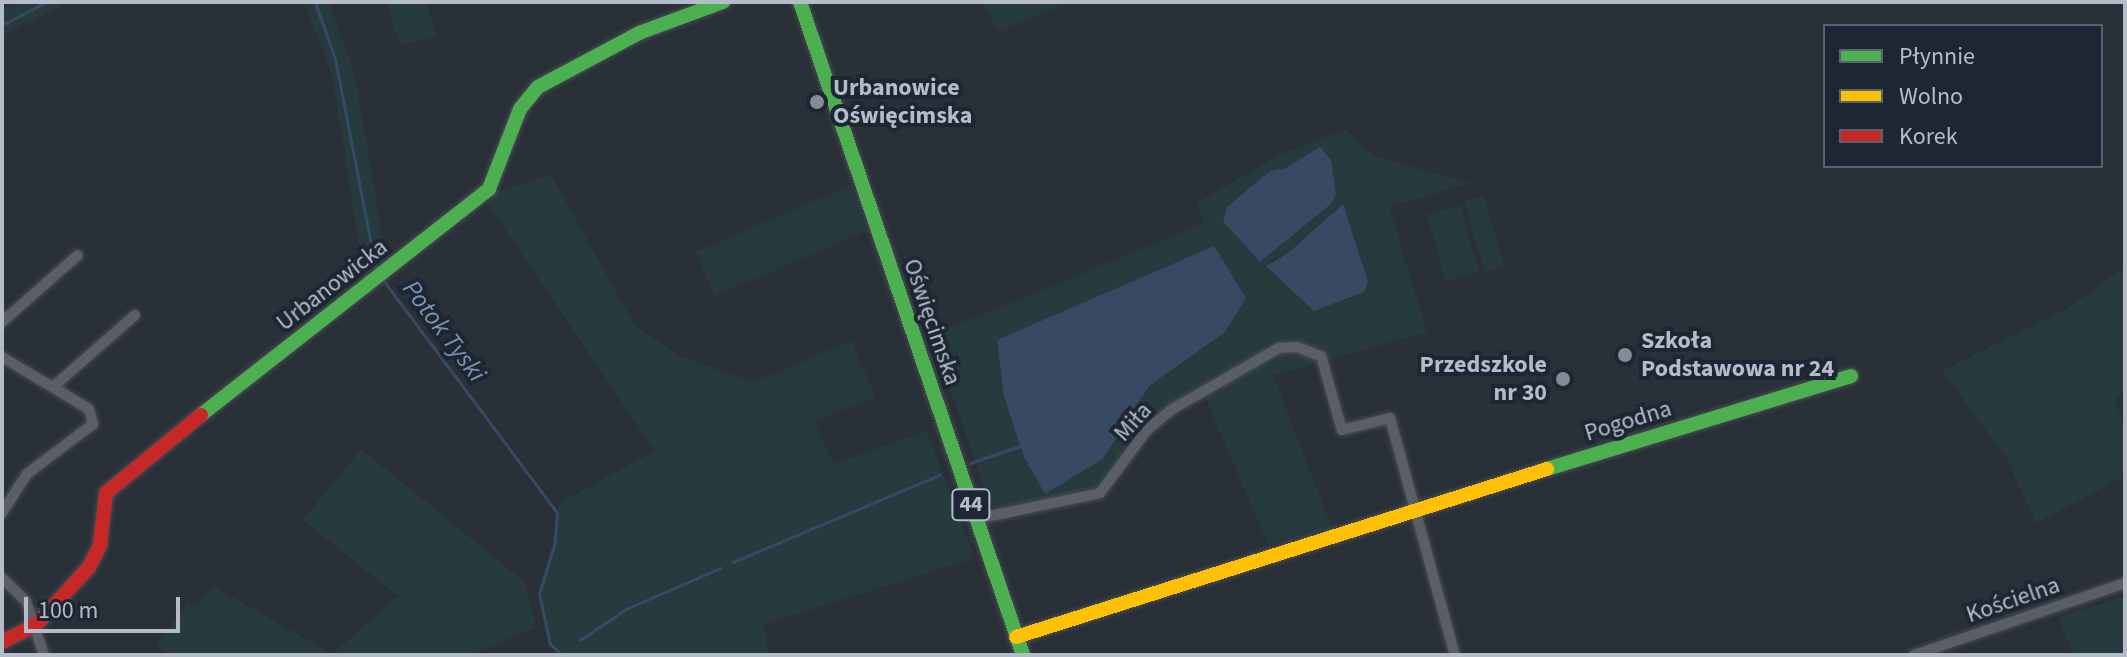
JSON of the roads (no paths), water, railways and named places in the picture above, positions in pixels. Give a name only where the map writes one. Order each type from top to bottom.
[{"type":"main road","name":"Urbanowicka","points":[[2,642],[36,625],[96,555],[109,488],[489,189],[520,109],[538,87],[639,33],[723,2]]},
{"type":"main road","name":"Oświęcimska","points":[[800,2],[1023,655]]},
{"type":"main road","name":"Pogodna","points":[[1016,637],[1417,508],[1851,376]]},
{"type":"street","points":[[2,322],[78,255]]},
{"type":"street","points":[[53,387],[135,315]]},
{"type":"street","name":"Miła","points":[[976,519],[1100,493],[1147,430],[1171,410],[1279,348],[1297,347],[1321,356],[1342,430],[1390,418],[1417,508]]},
{"type":"street","points":[[2,357],[89,409],[93,424],[27,474],[2,513]]},
{"type":"street","points":[[1417,508],[1455,655]]},
{"type":"street","points":[[2,578],[26,601],[44,655]]},
{"type":"street","name":"Kościelna","points":[[1914,655],[2125,583]]},
{"type":"water","points":[[1320,147],[1331,160],[1336,194],[1331,204],[1260,262],[1223,221],[1227,207],[1270,171],[1286,168]]},
{"type":"water","points":[[1343,204],[1368,282],[1364,292],[1314,311],[1266,266],[1288,253]]},
{"type":"water","points":[[1214,246],[1246,298],[1224,333],[1149,386],[1103,459],[1045,494],[1024,457],[1004,396],[997,340]]},
{"type":"waterway","points":[[2,25],[46,2]]},
{"type":"waterway","name":"Potok Tyski","points":[[315,2],[335,59],[376,270]]},
{"type":"waterway","name":"Potok Tyski","points":[[383,280],[557,513],[554,545],[539,594],[550,644],[562,655]]},
{"type":"waterway","points":[[970,463],[1020,446]]},
{"type":"waterway","points":[[733,562],[939,475]]},
{"type":"waterway","points":[[580,640],[626,609],[720,568]]},
{"type":"place","name":"Urbanowice Oświęcimska","points":[[817,102]]},
{"type":"place","name":"Szkoła Podstawowa nr 24","points":[[1625,355]]},
{"type":"place","name":"Przedszkole nr 30","points":[[1563,379]]}]
